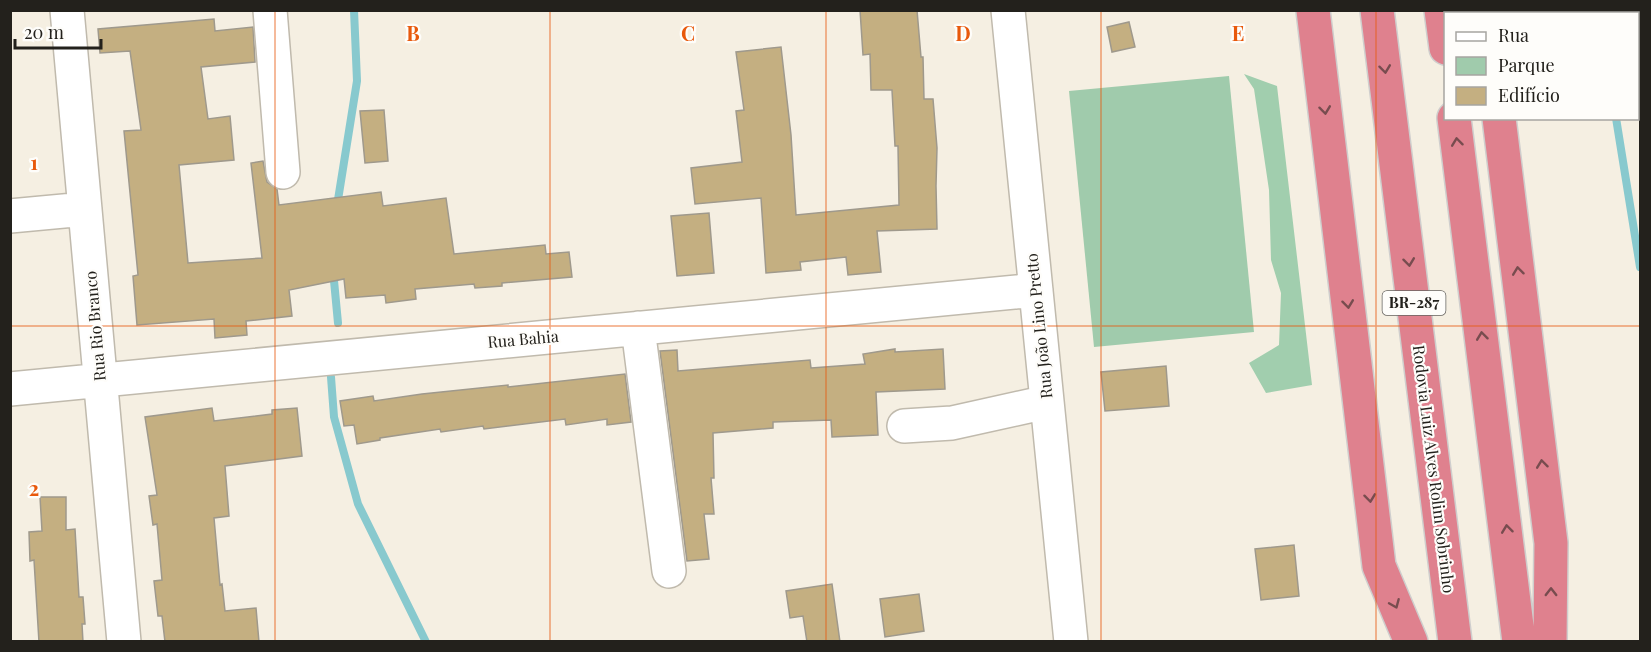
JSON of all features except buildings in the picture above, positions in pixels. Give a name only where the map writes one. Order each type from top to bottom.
[{"type":"highway","points":[[1313,10],[1378,566],[1411,642]]},
{"type":"highway","name":"Rodovia Luiz Alves Rolim Sobrinho","points":[[1377,10],[1455,642]]},
{"type":"highway","points":[[1441,10],[1444,33]]},
{"type":"highway","points":[[1454,120],[1519,642]]},
{"type":"highway","points":[[1499,120],[1551,543],[1550,642]]},
{"type":"street","name":"Rua Rio Branco","points":[[67,10],[123,642]]},
{"type":"street","points":[[270,10],[283,172]]},
{"type":"street","name":"Rua João Lino Pretto","points":[[1008,10],[1071,642]]},
{"type":"street","points":[[10,216],[85,209]]},
{"type":"street","name":"Rua Bahia","points":[[10,388],[1036,290]]},
{"type":"street","points":[[638,328],[669,571]]},
{"type":"street","points":[[904,426],[952,423],[1047,402]]},
{"type":"green space","points":[[1244,74],[1277,86],[1312,385],[1266,393],[1249,363],[1279,345],[1281,293],[1271,260],[1269,190],[1254,89]]},
{"type":"green space","points":[[1229,76],[1254,332],[1094,347],[1069,91]]},
{"type":"waterway","points":[[337,206],[357,81],[354,10]]},
{"type":"waterway","points":[[1616,120],[1640,267]]},
{"type":"waterway","points":[[333,270],[338,323]]},
{"type":"waterway","points":[[331,377],[334,417],[358,504],[426,642]]}]
